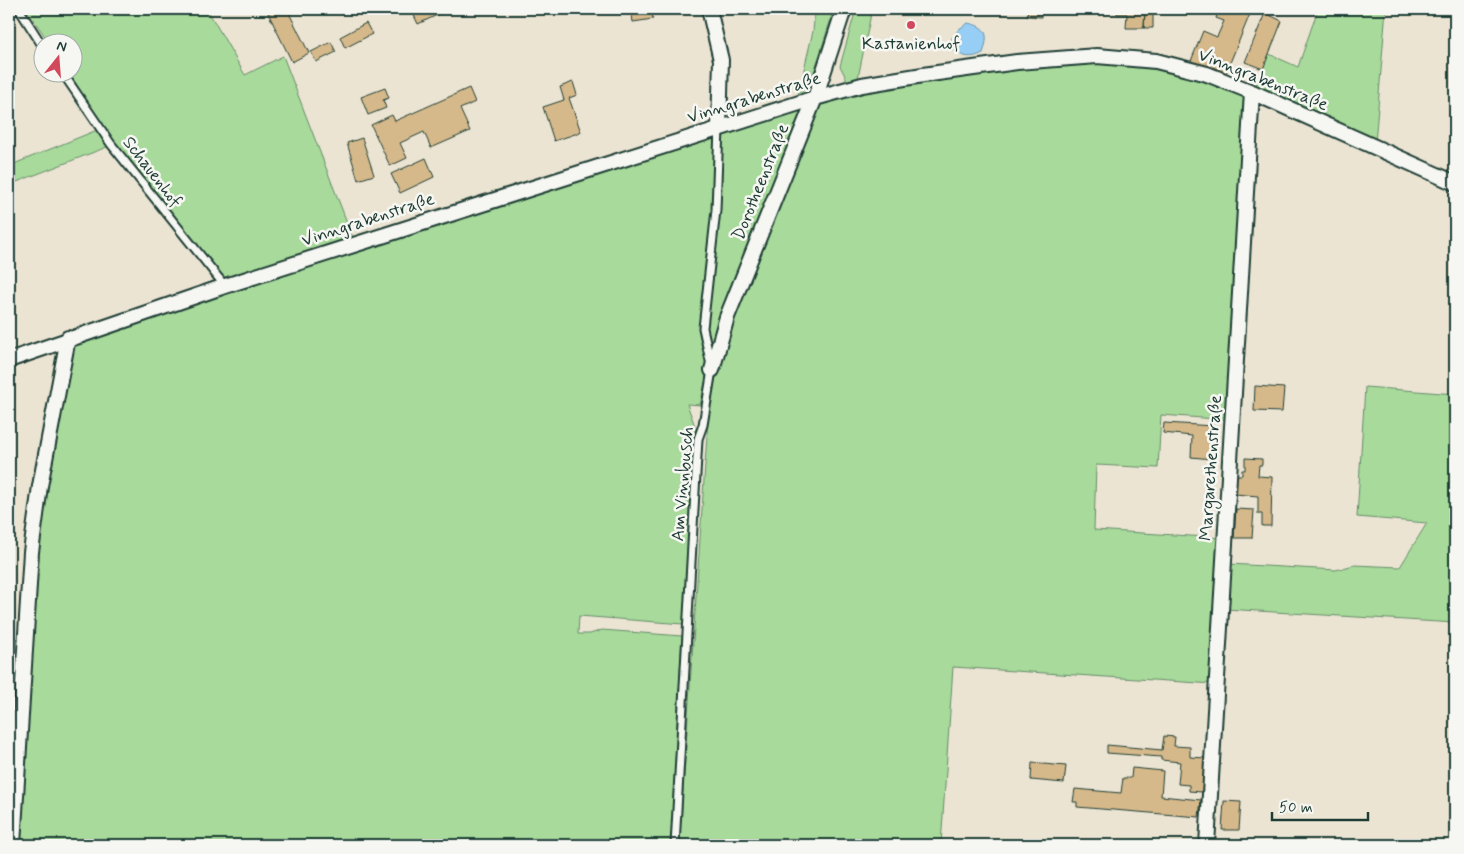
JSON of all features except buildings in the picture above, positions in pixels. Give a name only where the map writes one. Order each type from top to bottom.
[{"type":"street","points":[[709,9],[720,60],[720,128]]},
{"type":"street","name":"Dorotheenstraße","points":[[712,370],[727,317],[815,98],[844,9]]},
{"type":"street","name":"Vinngrabenstraße","points":[[9,360],[68,338],[224,286],[815,98],[862,85],[1017,62],[1097,56],[1156,61],[1207,74],[1252,92],[1455,183]]},
{"type":"street","name":"Margarethenstraße","points":[[1207,845],[1252,92]]},
{"type":"street","points":[[14,845],[32,552],[40,486],[68,338]]},
{"type":"lane","points":[[19,9],[34,32]]},
{"type":"lane","name":"Schauenhof","points":[[69,82],[111,144],[224,286]]},
{"type":"lane","name":"Am Vinnbusch","points":[[675,845],[698,439],[712,370],[703,328],[716,210],[720,128]]},
{"type":"green space","points":[[26,9],[207,9],[245,75],[283,56],[353,238],[236,278],[226,278],[218,272],[115,143],[75,82],[82,82],[82,32],[42,32]]},
{"type":"green space","points":[[815,9],[833,9],[810,85],[798,95],[813,31]]},
{"type":"green space","points":[[856,9],[872,9],[857,83],[848,82],[840,66]]},
{"type":"green space","points":[[1318,9],[1386,9],[1375,144],[1255,87],[1269,54],[1298,67]]},
{"type":"green space","points":[[1095,60],[1156,66],[1241,94],[1247,104],[1230,420],[1161,415],[1158,468],[1096,465],[1094,530],[1223,538],[1214,684],[953,667],[941,845],[18,845],[36,548],[70,354],[75,345],[82,340],[591,171],[805,108],[713,349],[700,405],[687,404],[696,429],[683,624],[579,616],[578,634],[590,634],[602,630],[682,636],[672,818],[681,819],[709,406],[730,318],[819,104],[829,99],[857,93],[1039,64]]},
{"type":"green space","points":[[97,130],[107,147],[9,185],[9,166]]},
{"type":"green space","points":[[1365,387],[1455,394],[1455,623],[1225,609],[1229,564],[1336,570],[1354,565],[1400,567],[1427,523],[1357,517]]},
{"type":"water","points":[[968,23],[980,27],[986,37],[983,53],[971,57],[963,56],[952,49],[952,38],[959,29]]},
{"type":"place","name":"Kastanienhof","points":[[911,25]]}]
